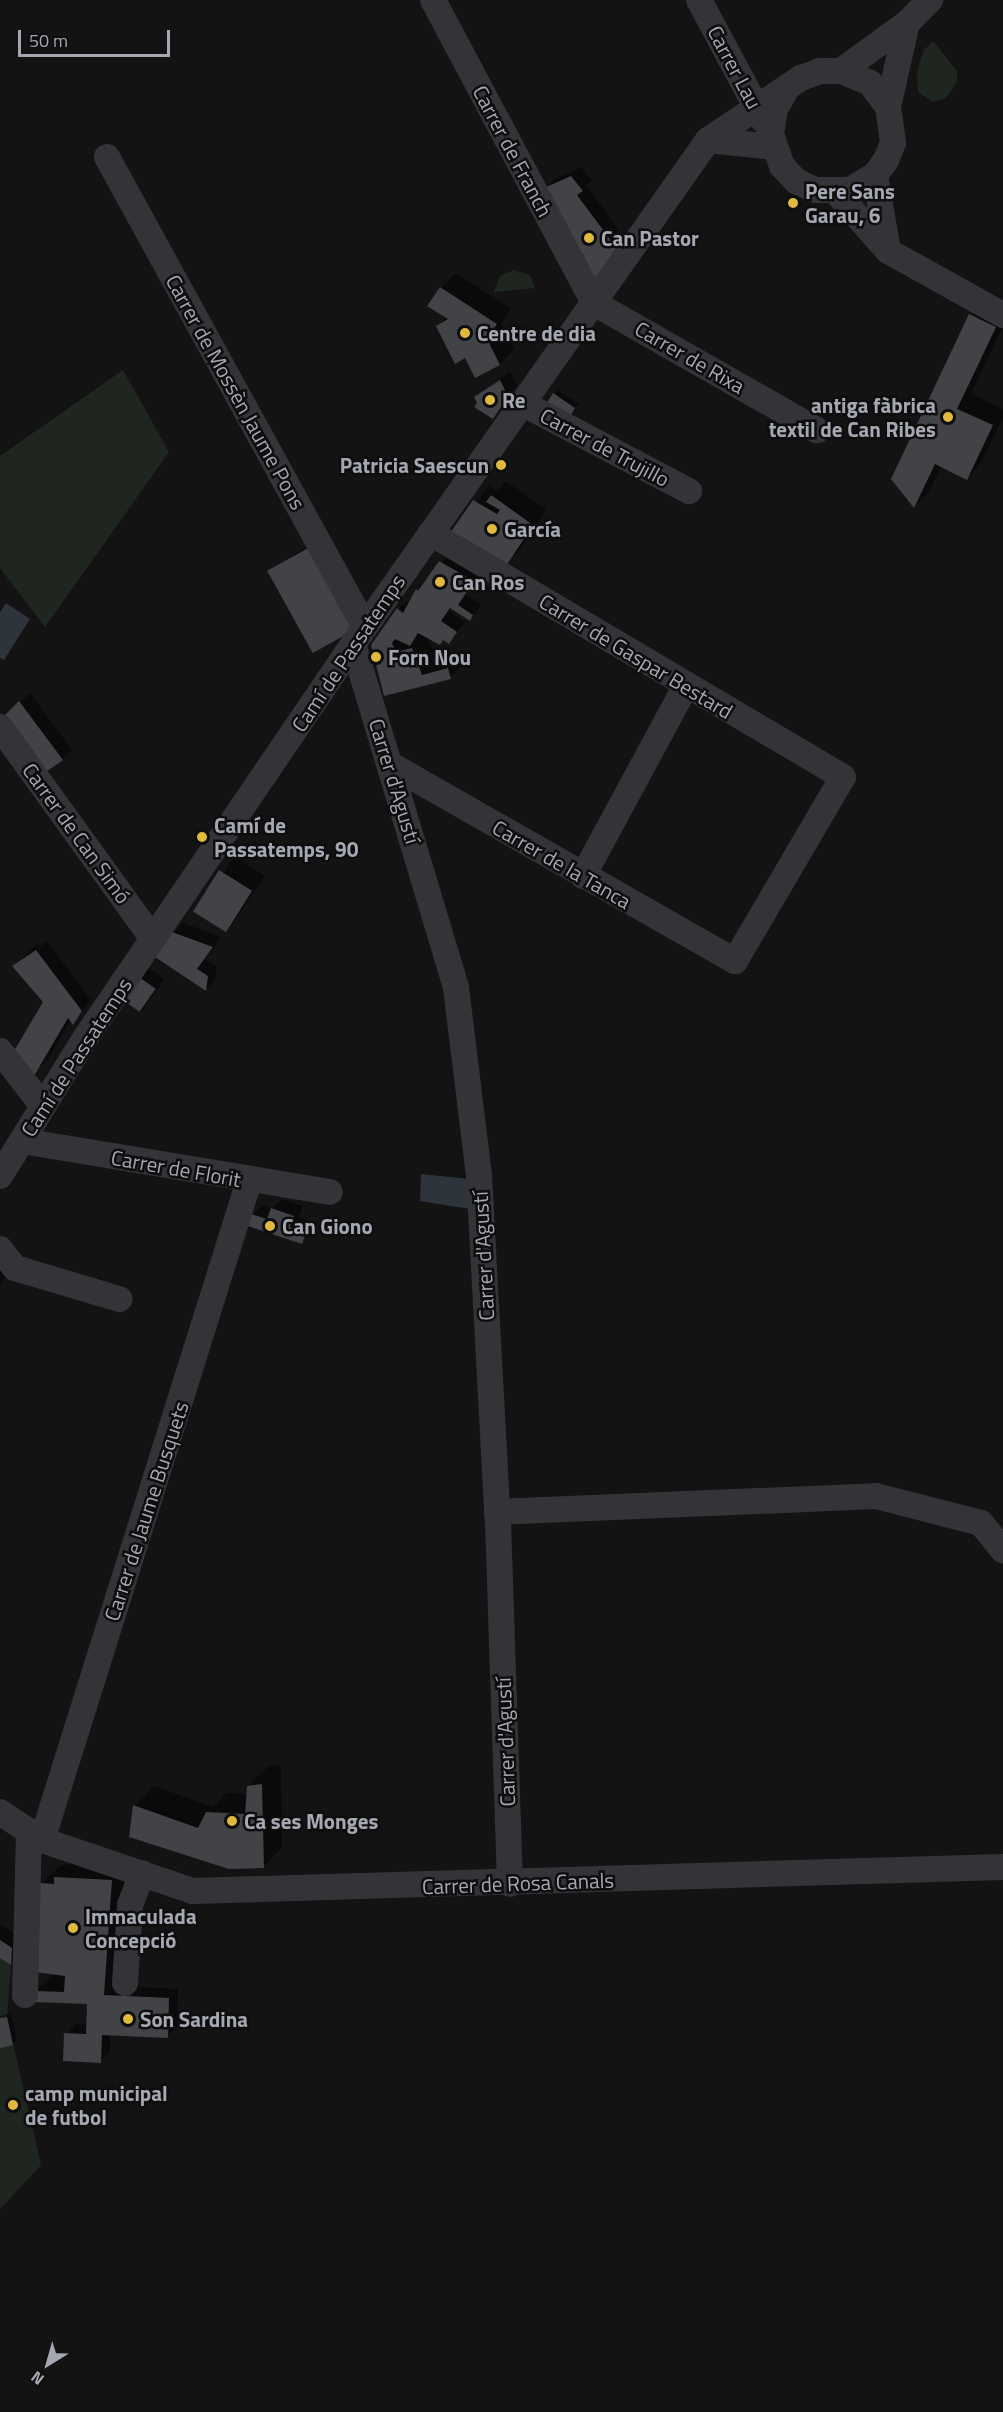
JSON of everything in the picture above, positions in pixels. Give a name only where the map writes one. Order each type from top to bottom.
[{"type":"street","name":"Carrer de Franch","points":[[433,0],[594,303]]},
{"type":"street","name":"Carrer Lau","points":[[699,0],[772,140]]},
{"type":"street","points":[[841,71],[907,23],[930,0]]},
{"type":"street","points":[[785,92],[775,109],[772,140],[782,166],[796,181],[815,190],[836,192],[864,184],[875,175],[893,143],[888,107],[907,23]]},
{"type":"street","points":[[708,140],[756,107],[785,92],[801,78],[820,71],[841,71],[870,83],[888,107]]},
{"type":"street","name":"Camí de Passatemps","points":[[0,1176],[43,1106],[153,939],[359,636],[708,140]]},
{"type":"street","points":[[708,140],[772,140]]},
{"type":"street","name":"Carrer de Mossèn Jaume Pons","points":[[107,157],[359,636]]},
{"type":"street","points":[[875,175],[888,251]]},
{"type":"street","points":[[836,192],[888,251],[1003,315]]},
{"type":"street","name":"Carrer de Rixa","points":[[594,303],[817,430]]},
{"type":"street","name":"Carrer de Trujillo","points":[[522,403],[688,490]]},
{"type":"street","name":"Carrer de Gaspar Bestard","points":[[431,533],[685,687],[843,777],[735,962]]},
{"type":"street","name":"Carrer d'Agustí","points":[[359,636],[391,765],[456,988],[479,1175],[497,1512],[510,1884]]},
{"type":"street","points":[[583,876],[685,687]]},
{"type":"street","name":"Carrer de Can Simó","points":[[0,727],[153,939]]},
{"type":"street","name":"Carrer de la Tanca","points":[[391,765],[735,962]]},
{"type":"street","points":[[0,1051],[43,1106]]},
{"type":"street","name":"Carrer de Florit","points":[[22,1141],[249,1181],[330,1192]]},
{"type":"street","name":"Carrer de Jaume Busquets","points":[[26,1995],[36,1835],[249,1181]]},
{"type":"street","points":[[0,1249],[15,1268],[118,1299]]},
{"type":"street","points":[[497,1512],[876,1496],[981,1523],[1003,1550]]},
{"type":"street","name":"Carrer de Rosa Canals","points":[[0,1812],[36,1835],[193,1891],[510,1884],[1003,1867]]},
{"type":"street","points":[[125,1983],[130,1905],[142,1873]]},
{"type":"shaded area","points":[[933,41],[957,71],[957,82],[946,98],[933,102],[918,92],[917,71],[924,50]]},
{"type":"shaded area","points":[[514,270],[530,275],[535,288],[494,292],[500,276]]},
{"type":"shaded area","points":[[123,370],[169,452],[45,627],[0,568],[0,456]]},
{"type":"shaded area","points":[[6,603],[30,619],[4,660],[0,658],[0,612]]},
{"type":"shaded area","points":[[421,1174],[469,1179],[470,1209],[420,1201]]},
{"type":"shaded area","name":"camp municipal de futbol","points":[[0,1940],[12,1948],[7,2017],[41,2165],[0,2209]]},
{"type":"building","name":"Can Pastor","points":[[571,176],[583,191],[577,195],[618,250],[590,284],[578,261],[584,256],[559,226],[544,188]]},
{"type":"building","name":"Centre de dia","points":[[440,287],[497,324],[487,339],[500,365],[475,378],[465,358],[455,364],[436,326],[448,319],[427,306]]},
{"type":"building","name":"antiga fàbrica textil de Can Ribes","points":[[969,314],[996,327],[957,409],[993,425],[967,480],[935,464],[914,508],[891,479]]},
{"type":"building","name":"Re","points":[[500,380],[508,396],[493,419],[474,407],[477,403],[474,397]]},
{"type":"building","points":[[553,393],[575,408],[568,421],[544,408]]},
{"type":"building","name":"García","points":[[491,495],[533,525],[506,566],[450,533],[473,500],[497,514],[500,510],[486,502]]},
{"type":"building","points":[[310,547],[356,629],[313,653],[267,571]]},
{"type":"building","points":[[439,561],[474,581],[458,605],[473,615],[470,621],[450,608],[441,621],[457,632],[449,644],[443,640],[440,645],[418,633],[410,646],[395,639],[392,643],[396,652],[412,648],[422,675],[448,668],[451,679],[384,696],[371,645],[397,608],[403,613],[416,589],[418,591]]},
{"type":"building","points":[[19,701],[63,760],[40,776],[10,731],[5,715]]},
{"type":"building","points":[[219,870],[252,891],[226,932],[193,912]]},
{"type":"building","points":[[172,932],[213,947],[197,969],[208,976],[206,991],[155,957]]},
{"type":"building","points":[[36,950],[82,1011],[73,1025],[68,1018],[34,1076],[14,1051],[43,1002],[12,966]]},
{"type":"building","points":[[136,975],[156,989],[140,1012],[120,998]]},
{"type":"building","name":"Can Giono","points":[[271,1208],[294,1216],[290,1227],[306,1233],[302,1244],[248,1226],[251,1214],[267,1219]]},
{"type":"building","name":"Ca ses Monges","points":[[262,1784],[264,1868],[229,1869],[129,1837],[133,1805],[198,1828],[206,1812],[245,1814],[247,1786]]},
{"type":"building","name":"Immaculada Concepció","points":[[54,1877],[112,1880],[104,1995],[169,1998],[168,2038],[102,2035],[101,2063],[63,2061],[64,2033],[86,2034],[87,2004],[34,2002],[34,1991],[64,1992],[65,1976],[35,1972],[40,1883],[54,1884]]},
{"type":"building","points":[[0,1940],[12,1948],[11,1965],[0,1958]]},
{"type":"building","points":[[7,2017],[13,2045],[0,2048],[0,2018]]},
{"type":"place","name":"Pere Sans Garau, 6","points":[[793,203]]},
{"type":"place","name":"Can Pastor","points":[[589,238]]},
{"type":"place","name":"Centre de dia","points":[[465,333]]},
{"type":"place","name":"Re","points":[[490,400]]},
{"type":"place","name":"antiga fàbrica textil de Can Ribes","points":[[948,417]]},
{"type":"place","name":"Patricia Saescun","points":[[501,465]]},
{"type":"place","name":"García","points":[[492,529]]},
{"type":"place","name":"Can Ros","points":[[440,582]]},
{"type":"place","name":"Forn Nou","points":[[376,657]]},
{"type":"place","name":"Camí de Passatemps, 90","points":[[202,837]]},
{"type":"place","name":"Can Giono","points":[[270,1226]]},
{"type":"place","name":"Ca ses Monges","points":[[232,1821]]},
{"type":"place","name":"Immaculada Concepció","points":[[73,1928]]},
{"type":"place","name":"Son Sardina","points":[[128,2019]]},
{"type":"place","name":"camp municipal de futbol","points":[[13,2105]]}]
